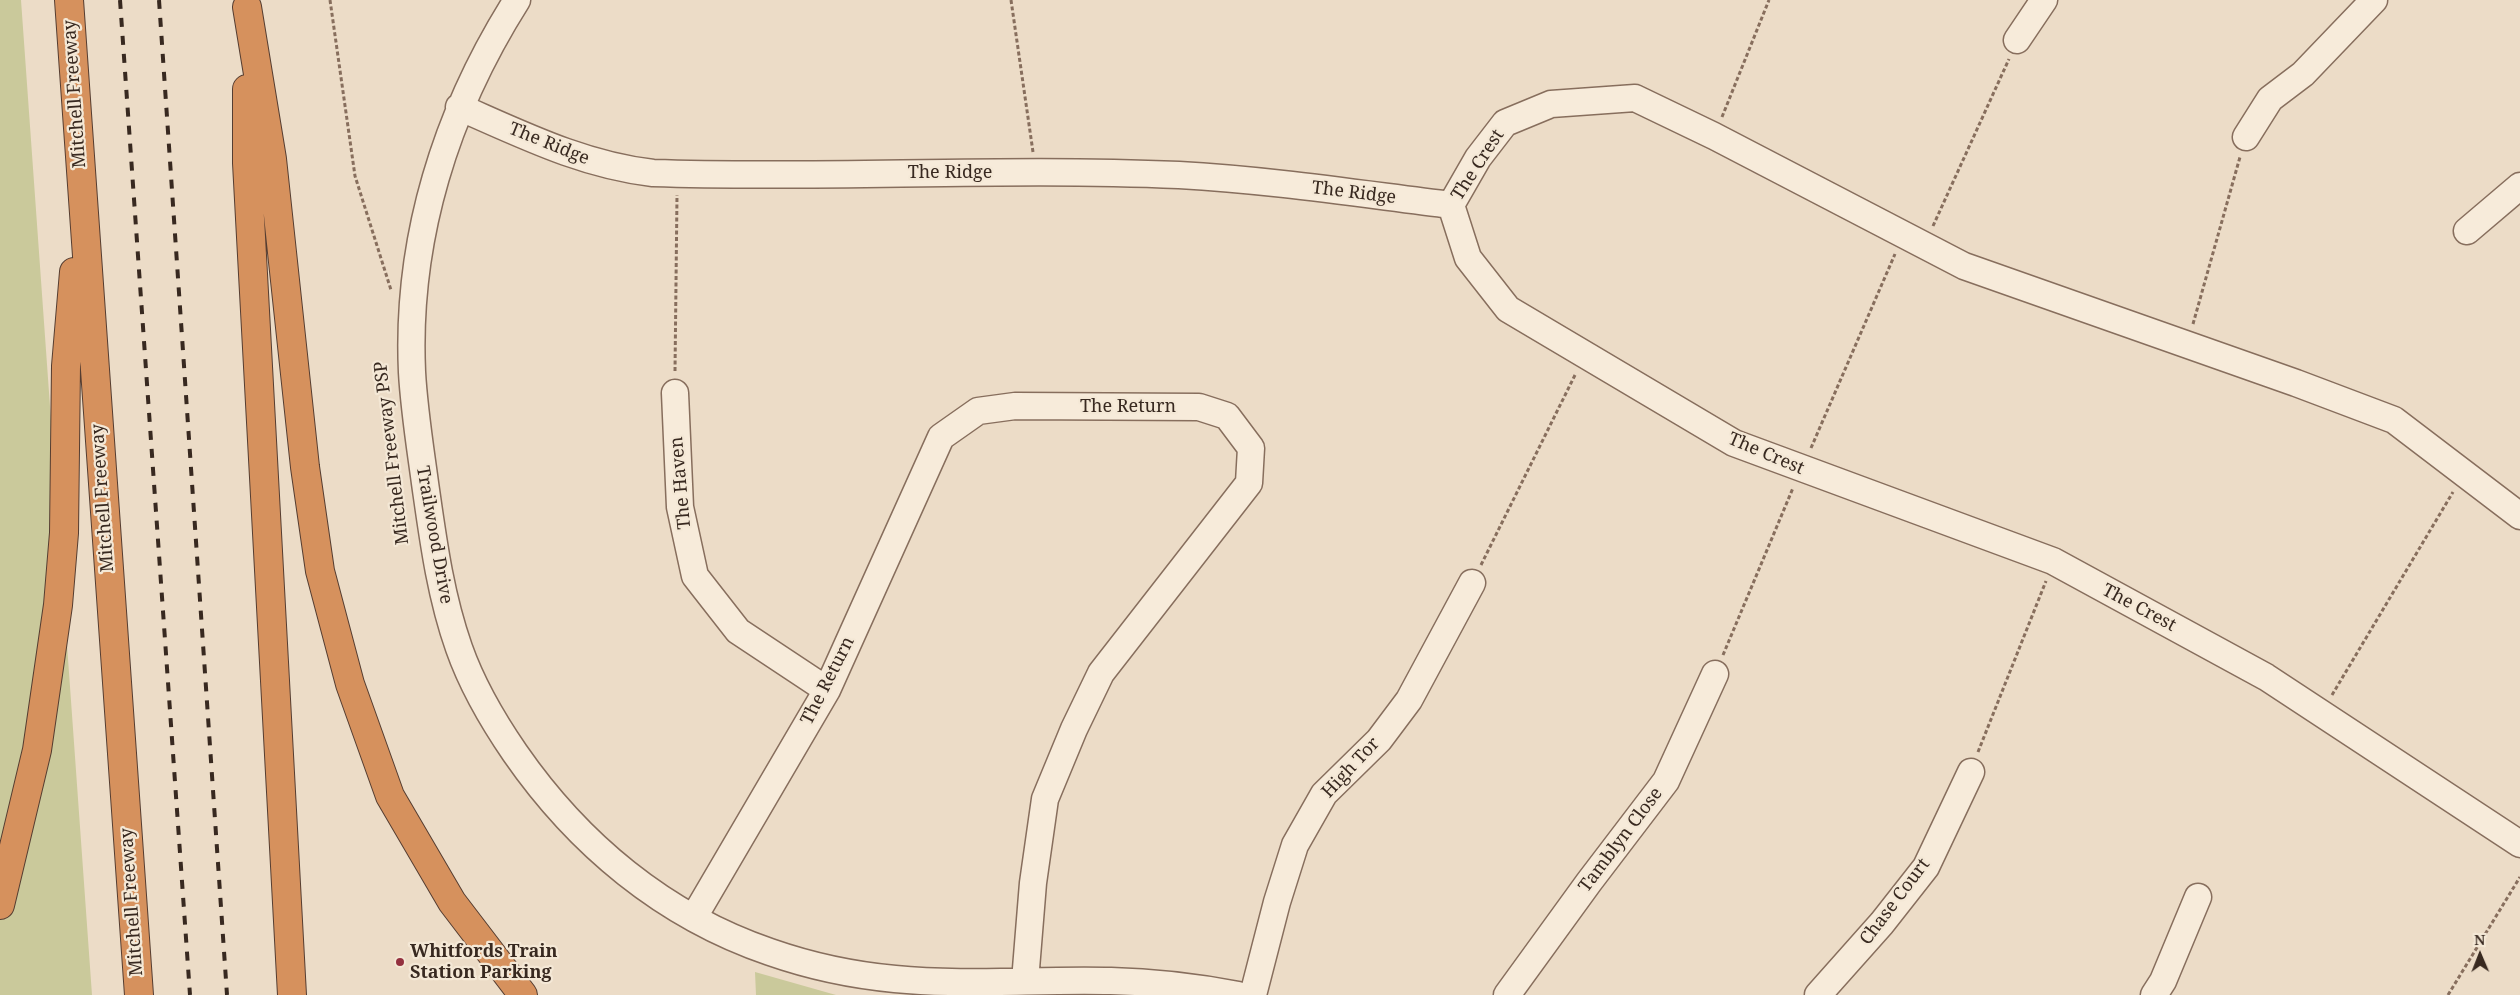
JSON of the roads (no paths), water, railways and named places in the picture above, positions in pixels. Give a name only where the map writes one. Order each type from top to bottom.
[{"type":"highway","name":"Mitchell Freeway","points":[[69,0],[139,995]]},
{"type":"highway","points":[[247,3],[247,163],[292,995]]},
{"type":"highway","points":[[247,3],[272,159],[304,467],[320,571],[350,684],[390,796],[452,902],[523,995]]},
{"type":"highway","points":[[0,905],[37,750],[58,605],[64,533],[66,366],[81,186]]},
{"type":"street","name":"Trailwood Drive","points":[[516,0],[476,69],[459,107],[444,149],[423,227],[415,280],[412,324],[415,414],[434,552],[445,603],[460,652],[483,703],[534,781],[597,850],[659,898],[714,929],[766,951],[833,970],[898,980],[1156,983],[1238,995]]},
{"type":"street","points":[[2017,40],[2044,0]]},
{"type":"street","points":[[2246,137],[2270,99],[2302,74],[2374,0]]},
{"type":"street","name":"The Crest","points":[[2520,516],[2394,420],[1964,266],[1902,236],[1714,136],[1635,98],[1552,104],[1505,123],[1478,158],[1451,205],[1468,258],[1508,308],[1734,443],[2053,562],[2266,677],[2520,844]]},
{"type":"street","name":"The Ridge","points":[[459,107],[579,158],[628,170],[678,174],[1036,172],[1180,175],[1339,191],[1451,205]]},
{"type":"street","points":[[2467,231],[2520,186]]},
{"type":"street","name":"The Haven","points":[[675,392],[680,507],[695,576],[738,631],[828,690]]},
{"type":"street","name":"The Return","points":[[694,917],[828,690],[941,437],[978,411],[1015,406],[1199,407],[1227,416],[1251,448],[1249,483],[1101,673],[1074,729],[1045,799],[1033,883],[1025,981]]},
{"type":"street","name":"High Tor","points":[[1253,995],[1277,902],[1295,845],[1324,794],[1379,740],[1409,700],[1472,583]]},
{"type":"street","name":"Tamblyn Close","points":[[1507,995],[1589,882],[1666,781],[1715,674]]},
{"type":"street","name":"Chase Court","points":[[1818,995],[1882,923],[1926,867],[1970,772]]},
{"type":"street","points":[[2154,995],[2162,981],[2198,897]]},
{"type":"railway","points":[[120,0],[190,995]]},
{"type":"railway","points":[[159,0],[227,995]]},
{"type":"place","name":"Whitfords Train Station Parking","points":[[400,962]]}]
